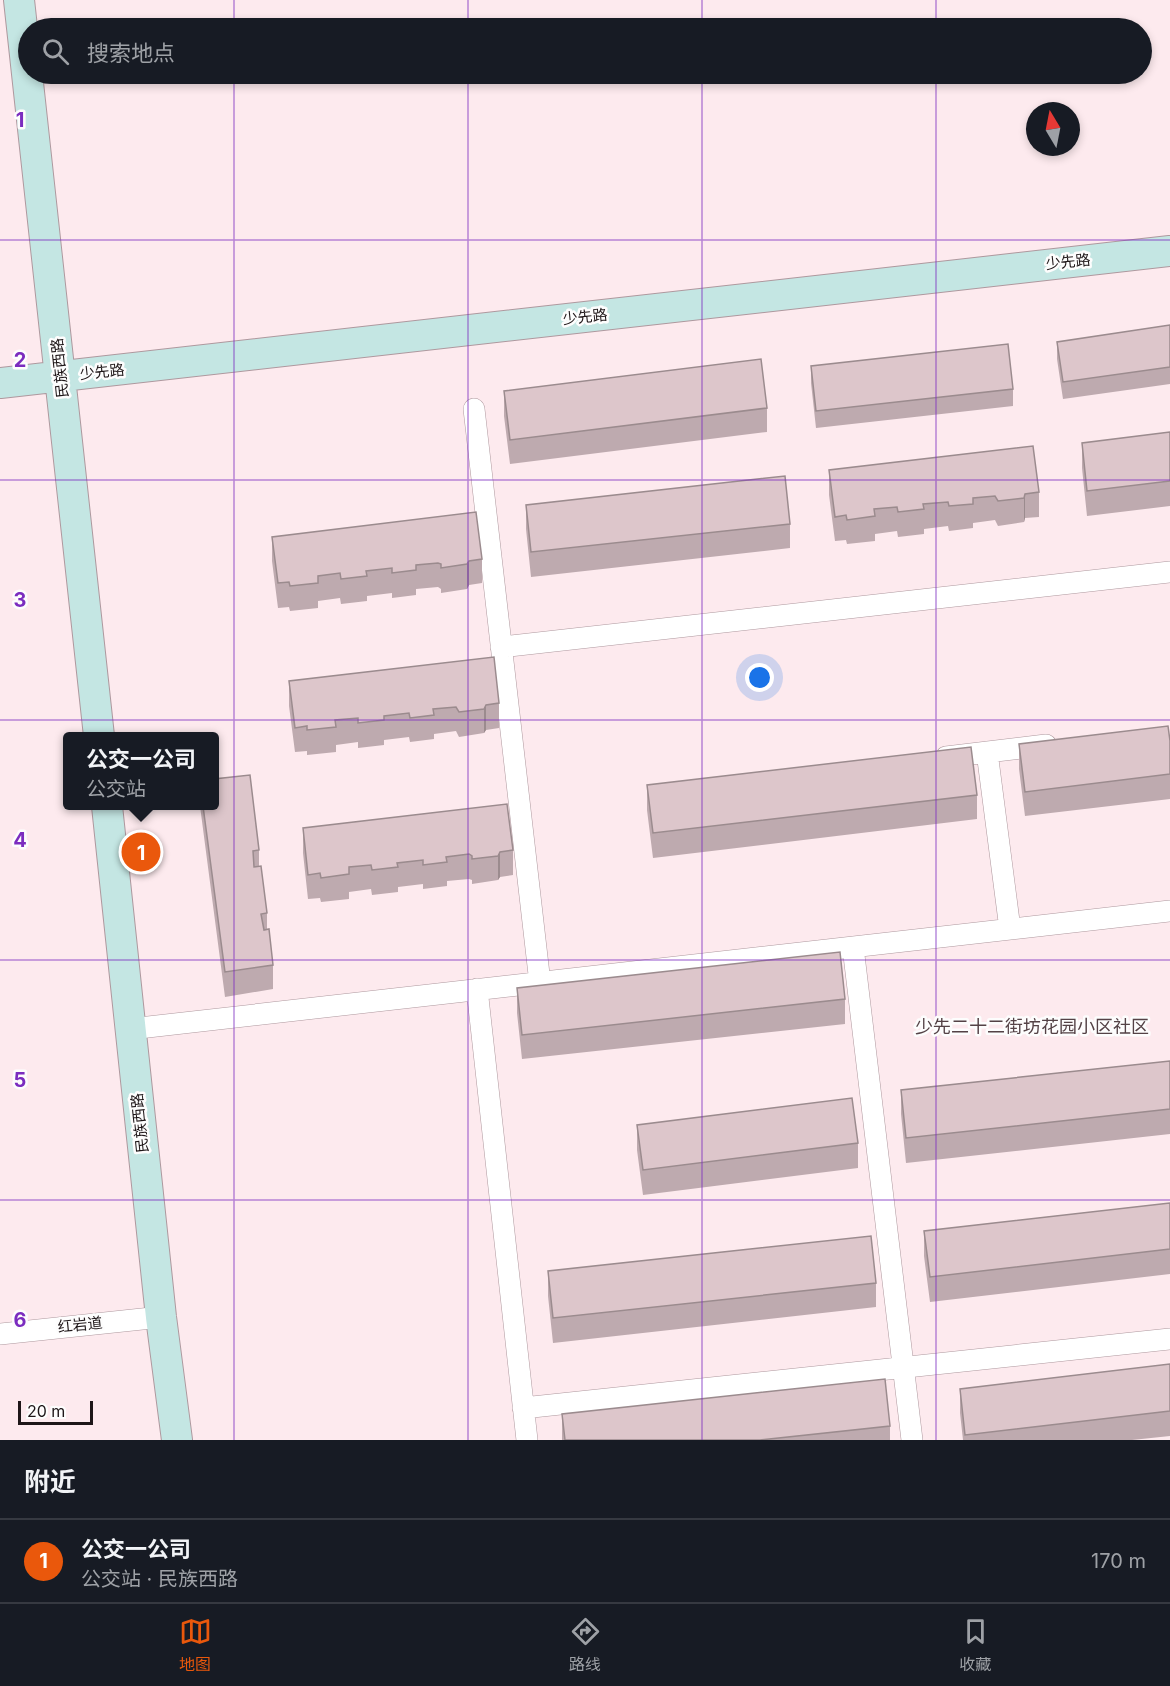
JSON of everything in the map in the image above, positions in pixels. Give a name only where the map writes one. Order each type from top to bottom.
[{"type":"main road","name":"民族西路","points":[[19,0],[21,18]]},
{"type":"main road","name":"民族西路","points":[[28,84],[99,732]]},
{"type":"main road","name":"少先路","points":[[0,383],[1170,251]]},
{"type":"main road","name":"民族西路","points":[[107,810],[161,1317],[177,1440]]},
{"type":"street","points":[[474,409],[540,982]]},
{"type":"street","points":[[501,647],[1170,572]]},
{"type":"street","points":[[928,759],[1067,742]]},
{"type":"street","points":[[987,752],[1010,929]]},
{"type":"street","points":[[130,1029],[1170,911]]},
{"type":"street","points":[[853,947],[912,1440]]},
{"type":"street","points":[[477,989],[527,1440]]},
{"type":"street","name":"红岩道","points":[[0,1334],[161,1317]]},
{"type":"street","points":[[523,1408],[1170,1339]]},
{"type":"building","points":[[1170,325],[1170,367],[1063,382],[1057,342]]},
{"type":"building","points":[[1008,344],[1013,389],[816,411],[811,366]]},
{"type":"building","points":[[761,359],[767,408],[510,440],[504,391]]},
{"type":"building","points":[[1170,432],[1170,481],[1087,491],[1082,443]]},
{"type":"building","points":[[1033,446],[1039,492],[1025,494],[1024,498],[998,501],[995,496],[973,498],[973,504],[949,506],[948,502],[923,504],[924,509],[898,512],[897,507],[874,509],[875,516],[847,520],[846,515],[835,517],[829,470]]},
{"type":"building","points":[[785,476],[790,524],[531,552],[526,505]]},
{"type":"building","points":[[476,512],[482,559],[441,568],[441,564],[438,563],[416,565],[416,570],[392,573],[392,568],[366,571],[367,576],[341,579],[340,573],[318,576],[318,583],[290,586],[289,582],[278,583],[272,537]]},
{"type":"building","points":[[494,657],[499,703],[486,705],[484,709],[459,712],[456,707],[433,709],[434,715],[410,718],[409,713],[384,716],[384,720],[358,723],[358,718],[335,720],[336,727],[307,730],[307,726],[295,728],[289,681]]},
{"type":"building","points":[[1168,726],[1170,774],[1025,792],[1019,744]]},
{"type":"building","points":[[971,747],[977,795],[653,833],[647,785]]},
{"type":"building","points":[[250,775],[259,850],[253,851],[254,867],[261,866],[267,913],[261,914],[264,930],[269,929],[273,965],[225,972],[204,810],[219,810],[219,778]]},
{"type":"building","points":[[507,804],[513,850],[500,852],[498,856],[472,859],[469,854],[446,857],[447,862],[423,865],[423,860],[397,863],[398,867],[372,870],[371,865],[349,867],[349,874],[321,878],[320,873],[308,875],[303,828]]},
{"type":"building","points":[[840,952],[845,999],[522,1035],[517,988]]},
{"type":"building","points":[[1170,1061],[1170,1109],[906,1138],[901,1090]]},
{"type":"building","points":[[852,1098],[858,1143],[643,1170],[637,1125]]},
{"type":"building","points":[[1170,1203],[1170,1249],[930,1277],[924,1231]]},
{"type":"building","points":[[871,1236],[876,1283],[553,1318],[548,1271]]},
{"type":"building","points":[[1170,1364],[1170,1411],[965,1435],[960,1389]]},
{"type":"building","points":[[885,1379],[890,1426],[760,1440],[565,1440],[562,1414]]},
{"type":"place","name":"公交一公司","points":[[141,852]]},
{"type":"district","name":"少先二十二街坊花园小区社区","points":[[1032,1027]]}]
